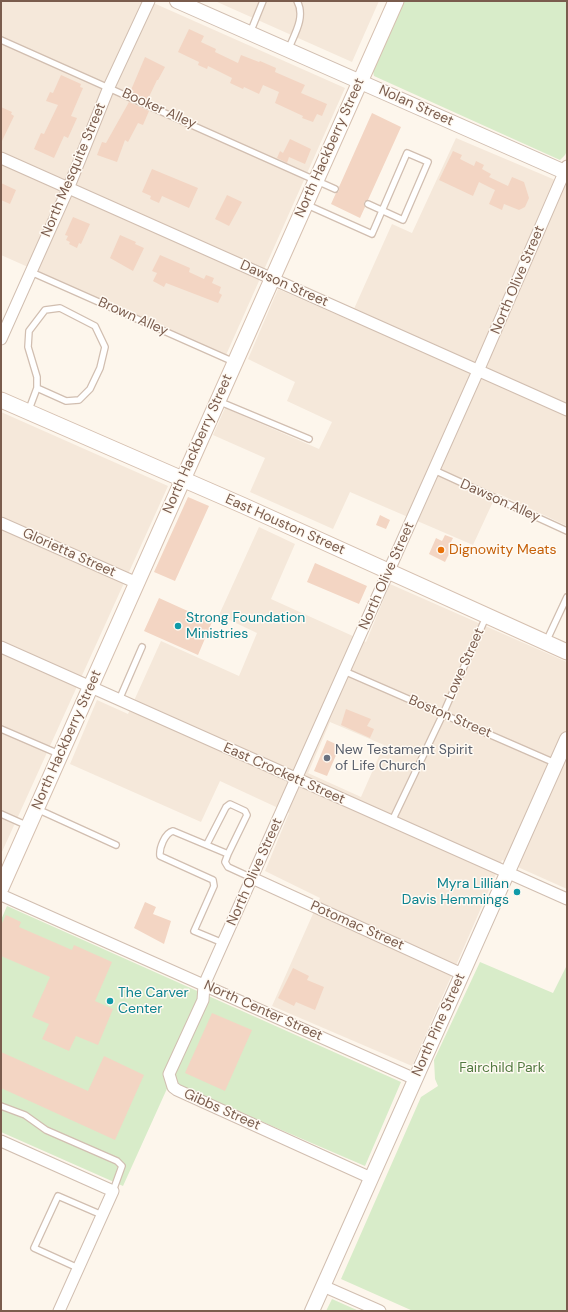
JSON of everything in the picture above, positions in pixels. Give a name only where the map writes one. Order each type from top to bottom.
[{"type":"main road","name":"North Hackberry Street","points":[[1,888],[396,1]]},
{"type":"main road","name":"East Houston Street","points":[[1,400],[389,571],[567,652]]},
{"type":"street","name":"North Mesquite Street","points":[[1,339],[68,189],[109,87],[149,1]]},
{"type":"street","name":"Nolan Street","points":[[177,1],[360,82],[566,170]]},
{"type":"street","name":"Dawson Street","points":[[1,158],[567,410]]},
{"type":"street","name":"North Olive Street","points":[[204,985],[566,170]]},
{"type":"street","name":"Glorietta Street","points":[[1,523],[137,583]]},
{"type":"street","name":"East Crockett Street","points":[[1,647],[90,688],[567,899]]},
{"type":"street","name":"North Pine Street","points":[[312,1311],[567,739]]},
{"type":"street","name":"Potomac Street","points":[[252,878],[462,974]]},
{"type":"street","name":"North Center Street","points":[[1,895],[415,1079]]},
{"type":"street","name":"Gibbs Street","points":[[204,985],[203,1000],[169,1074],[173,1087],[371,1178]]},
{"type":"street","points":[[1,1140],[113,1191],[59,1311]]},
{"type":"street","points":[[323,1286],[380,1311]]},
{"type":"lane","points":[[250,33],[263,1]]},
{"type":"lane","points":[[288,50],[300,22],[300,12],[297,1]]},
{"type":"lane","name":"Booker Alley","points":[[1,40],[335,189]]},
{"type":"lane","points":[[305,204],[372,234],[383,210],[407,153],[428,162],[403,220],[383,210],[368,204]]},
{"type":"lane","name":"Brown Alley","points":[[31,272],[235,362]]},
{"type":"lane","points":[[28,412],[37,388],[37,377],[28,347],[29,331],[45,310],[60,308],[95,326],[105,347],[100,368],[90,389],[79,400],[66,400],[37,388]]},
{"type":"lane","points":[[218,400],[309,439]]},
{"type":"lane","name":"Dawson Alley","points":[[434,470],[567,531]]},
{"type":"lane","points":[[546,642],[567,597]]},
{"type":"lane","name":"Lowe Street","points":[[392,821],[443,714],[487,615]]},
{"type":"lane","points":[[118,700],[142,647]]},
{"type":"lane","name":"Boston Street","points":[[344,671],[556,763]]},
{"type":"lane","points":[[1,729],[60,754]]},
{"type":"lane","points":[[207,844],[226,807],[233,804],[246,811],[247,815],[225,862],[228,867],[252,878]]},
{"type":"lane","points":[[36,809],[116,845]]},
{"type":"lane","points":[[1,814],[28,826]]},
{"type":"lane","points":[[223,943],[194,931],[214,886],[213,880],[160,856],[160,853],[166,836],[169,832],[173,831],[228,854]]},
{"type":"lane","points":[[1,1106],[25,1115],[46,1130],[117,1161],[122,1166],[122,1170],[113,1191]]},
{"type":"lane","points":[[78,1268],[34,1248],[58,1196],[102,1216]]},
{"type":"shaded area","points":[[1,1],[149,1],[345,88],[226,355],[1,255]]},
{"type":"shaded area","points":[[215,1],[379,1],[352,62]]},
{"type":"shaded area","points":[[456,138],[567,185],[567,526],[497,493],[473,545],[350,492],[333,529],[250,492],[265,458],[213,435],[225,408],[319,449],[332,422],[287,401],[295,382],[248,359],[278,289],[349,320],[392,224],[412,233]]},
{"type":"shaded area","points":[[1,412],[168,486],[1,854]]},
{"type":"shaded area","points":[[259,527],[295,544],[271,599],[366,642],[390,584],[567,662],[567,889],[502,860],[412,1066],[272,1006],[320,898],[265,871],[289,813],[220,781],[201,822],[70,764],[97,700],[128,714],[161,641],[239,676],[257,633],[219,615]],"holes":[[[330,722],[384,745],[361,797],[308,773]]]},
{"type":"green space","points":[[401,1],[567,1],[567,151],[565,155],[560,160],[374,76],[373,71]]},
{"type":"green space","name":"The Carver Center","points":[[7,906],[401,1082],[365,1166],[170,1082],[123,1186],[1,1132],[1,920]]},
{"type":"green space","name":"Fairchild Park","points":[[480,962],[553,993],[567,965],[567,1311],[413,1311],[341,1279],[421,1097],[438,1086],[435,1079],[434,1060]]},
{"type":"green space","points":[[332,1299],[359,1311],[326,1311]]},
{"type":"building","points":[[189,29],[204,36],[201,42],[216,49],[215,52],[238,63],[241,55],[259,62],[260,61],[276,68],[275,72],[305,85],[301,93],[327,104],[322,116],[317,114],[313,122],[302,118],[303,116],[275,103],[279,92],[263,85],[259,94],[244,87],[243,89],[230,83],[232,78],[208,66],[207,69],[198,65],[199,62],[178,52]]},
{"type":"building","points":[[145,57],[165,67],[147,101],[132,94],[134,91],[131,90]]},
{"type":"building","points":[[61,75],[81,84],[80,87],[83,88],[71,116],[77,118],[68,138],[64,136],[54,158],[34,149],[41,133],[44,134],[58,105],[46,101],[50,92],[53,93]]},
{"type":"building","points":[[129,102],[149,111],[143,125],[138,123],[128,142],[125,140],[117,162],[97,155],[102,142],[106,143]]},
{"type":"building","points":[[1,107],[12,112],[11,114],[14,116],[1,143]]},
{"type":"building","points":[[372,113],[401,127],[368,200],[364,202],[365,207],[360,218],[331,204],[336,193],[339,191],[339,187]]},
{"type":"building","points":[[290,139],[311,149],[305,164],[289,157],[287,163],[277,158],[280,151],[283,153]]},
{"type":"building","points":[[453,151],[462,155],[460,159],[474,166],[476,161],[484,165],[482,169],[491,174],[489,177],[508,186],[512,177],[524,182],[529,198],[525,207],[519,210],[504,204],[502,210],[489,204],[495,190],[479,182],[473,196],[439,180]]},
{"type":"building","points":[[152,169],[198,188],[189,208],[162,196],[159,203],[150,199],[151,196],[142,192]]},
{"type":"building","points":[[1,183],[16,190],[10,204],[1,200]]},
{"type":"building","points":[[227,195],[242,202],[229,226],[215,219]]},
{"type":"building","points":[[73,217],[90,224],[81,244],[79,243],[77,248],[69,244],[70,242],[66,240],[68,236],[65,235]]},
{"type":"building","points":[[120,235],[136,242],[135,244],[144,248],[133,271],[110,258]]},
{"type":"building","points":[[160,255],[190,268],[189,272],[204,279],[206,275],[214,278],[212,283],[221,287],[219,293],[222,295],[218,303],[166,283],[164,287],[153,281],[157,273],[152,271]]},
{"type":"building","points":[[188,497],[209,506],[175,581],[154,572]]},
{"type":"building","points":[[380,515],[390,520],[386,529],[376,525]]},
{"type":"building","name":"Dignowity Meats","points":[[445,535],[453,538],[450,544],[453,546],[445,562],[429,554],[436,538],[442,541]]},
{"type":"building","points":[[315,563],[367,586],[359,604],[307,582]]},
{"type":"building","name":"Strong Foundation Ministries","points":[[159,598],[212,622],[198,655],[144,631]]},
{"type":"building","points":[[346,709],[371,719],[367,726],[374,729],[370,738],[341,725]]},
{"type":"building","name":"New Testament Spirit of Life Church","points":[[327,740],[340,746],[327,776],[314,771]]},
{"type":"building","points":[[145,902],[156,907],[153,914],[171,921],[164,944],[134,928]]},
{"type":"building","points":[[6,915],[21,922],[19,927],[72,950],[74,945],[112,962],[95,1001],[113,1009],[98,1045],[76,1036],[69,1051],[42,1039],[49,1024],[32,1017],[50,977],[1,956],[1,925]]},
{"type":"building","points":[[293,968],[309,976],[307,980],[324,987],[315,1010],[296,1002],[294,1006],[278,998]]},
{"type":"building","points":[[212,1013],[252,1030],[225,1091],[185,1073]]},
{"type":"building","points":[[1,1052],[88,1091],[104,1056],[144,1075],[115,1140],[1,1088]]},
{"type":"place","name":"Dignowity Meats","points":[[441,550]]},
{"type":"place","name":"Strong Foundation Ministries","points":[[178,626]]},
{"type":"place","name":"New Testament Spirit of Life Church","points":[[327,758]]},
{"type":"place","name":"Myra Lillian Davis Hemmings","points":[[517,892]]},
{"type":"place","name":"The Carver Center","points":[[110,1001]]}]
